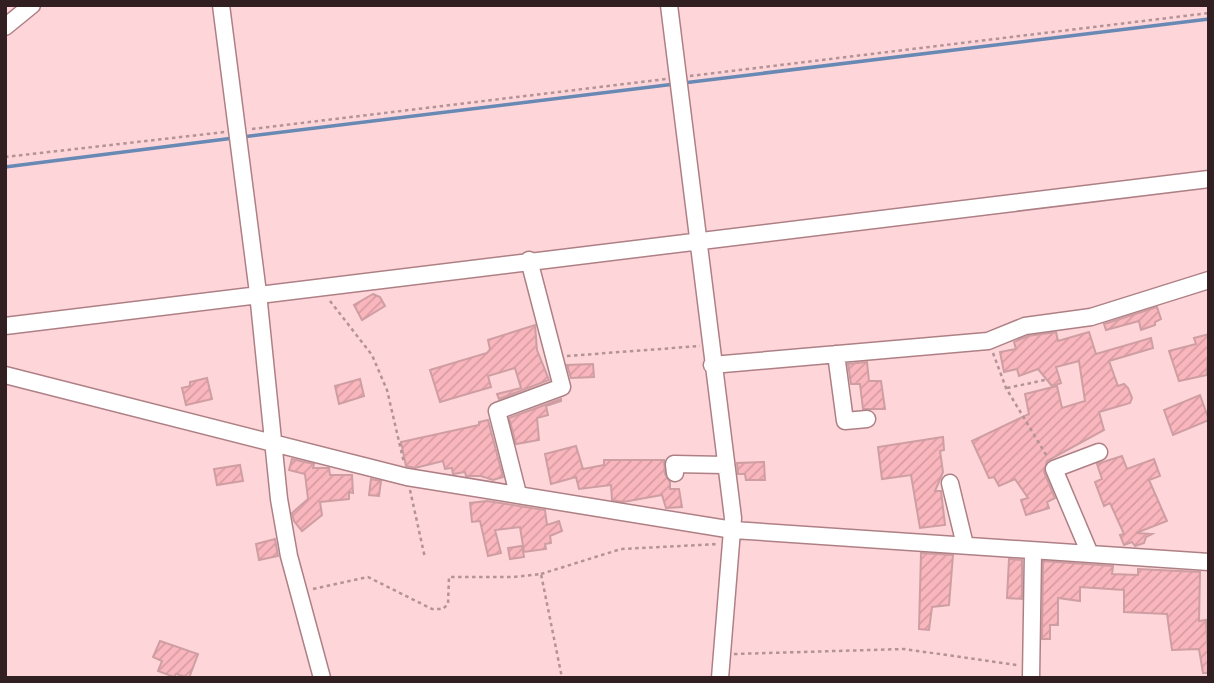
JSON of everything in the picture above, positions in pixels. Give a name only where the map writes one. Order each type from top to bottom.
[{"type":"street","points":[[5,27],[32,5]]},
{"type":"street","points":[[221,5],[258,293],[279,499],[299,592],[322,678]]},
{"type":"street","points":[[669,5],[732,538],[720,678]]},
{"type":"street","points":[[5,326],[1209,179]]},
{"type":"street","points":[[518,494],[497,411],[562,387],[530,260]]},
{"type":"street","points":[[712,365],[988,341],[1025,326],[1091,317],[1209,280]]},
{"type":"street","points":[[836,354],[845,421],[867,419]]},
{"type":"street","points":[[5,375],[407,477],[518,494],[732,538],[965,545],[1033,552],[1209,562]]},
{"type":"street","points":[[1090,554],[1054,469],[1099,452]]},
{"type":"street","points":[[675,473],[674,464],[724,464]]},
{"type":"street","points":[[950,483],[965,545]]},
{"type":"street","points":[[1031,672],[1033,552]]},
{"type":"path","points":[[5,157],[1209,13]]},
{"type":"path","points":[[327,287],[331,303],[359,336],[380,372],[425,558]]},
{"type":"path","points":[[988,341],[1006,388],[1054,469]]},
{"type":"path","points":[[553,357],[710,346]]},
{"type":"path","points":[[1006,388],[1045,380]]},
{"type":"path","points":[[299,592],[368,577],[432,609],[443,609],[448,604],[449,577],[541,574],[621,549],[712,544],[732,538]]},
{"type":"path","points":[[541,574],[562,678]]},
{"type":"path","points":[[722,655],[904,649],[1031,672]]},
{"type":"building","points":[[373,294],[380,297],[385,306],[362,320],[354,305]]},
{"type":"building","points":[[1157,307],[1161,319],[1155,322],[1155,325],[1141,330],[1139,321],[1106,330],[1104,324]]},
{"type":"building","points":[[535,325],[537,350],[549,380],[499,399],[497,394],[521,388],[515,368],[488,376],[491,387],[440,402],[430,370],[487,353],[490,349],[488,340]]},
{"type":"building","points":[[1056,332],[1058,341],[1089,332],[1096,354],[1151,338],[1153,348],[1109,361],[1118,386],[1124,384],[1128,388],[1132,398],[1130,403],[1099,412],[1104,430],[1047,461],[1044,472],[1055,498],[1047,502],[1049,508],[1026,515],[1021,500],[1028,498],[1015,479],[999,486],[994,477],[989,478],[972,441],[1029,414],[1025,394],[1057,386],[1062,408],[1085,401],[1079,361],[1056,367],[1061,383],[1052,386],[1038,369],[1019,376],[1017,369],[1004,372],[1000,352],[1016,349],[1014,342],[1028,336]]},
{"type":"building","points":[[1209,334],[1207,375],[1179,381],[1169,351],[1196,344],[1194,338]]},
{"type":"building","points":[[867,362],[869,381],[881,381],[885,409],[863,409],[860,384],[851,384],[848,364]]},
{"type":"building","points":[[593,364],[594,377],[571,378],[567,365]]},
{"type":"building","points":[[207,378],[212,399],[186,405],[182,388],[190,386],[190,382]]},
{"type":"building","points":[[360,379],[364,396],[339,404],[335,386]]},
{"type":"building","points":[[1200,395],[1209,420],[1173,435],[1164,410]]},
{"type":"building","points":[[561,399],[546,406],[548,415],[537,418],[539,440],[516,444],[509,418]]},
{"type":"building","points":[[488,420],[503,477],[493,480],[481,476],[466,476],[465,472],[453,474],[452,468],[445,469],[443,461],[415,468],[406,466],[401,442],[479,425],[479,422]]},
{"type":"building","points":[[943,437],[944,450],[940,451],[943,472],[935,491],[941,491],[945,525],[920,528],[911,475],[882,479],[878,447]]},
{"type":"building","points":[[576,446],[583,469],[604,465],[604,460],[664,460],[670,489],[679,489],[682,507],[666,508],[662,495],[623,502],[612,500],[611,485],[579,489],[576,477],[551,484],[545,454]]},
{"type":"building","points":[[1122,456],[1127,469],[1154,459],[1160,476],[1149,480],[1167,521],[1136,533],[1152,534],[1146,537],[1144,543],[1135,546],[1132,542],[1124,545],[1120,535],[1124,534],[1110,503],[1104,506],[1095,482],[1102,479],[1097,464]]},
{"type":"building","points":[[292,459],[314,464],[313,468],[329,468],[330,475],[352,475],[353,493],[349,492],[349,499],[320,502],[322,515],[302,531],[294,521],[292,513],[308,499],[305,474],[289,470]]},
{"type":"building","points":[[764,462],[765,480],[746,480],[745,474],[738,474],[737,463]]},
{"type":"building","points":[[240,465],[243,481],[217,485],[214,469]]},
{"type":"building","points":[[371,479],[381,481],[379,496],[369,495]]},
{"type":"building","points":[[487,501],[545,510],[547,525],[559,521],[562,531],[550,536],[551,543],[545,544],[546,549],[524,552],[520,527],[495,530],[501,553],[488,556],[480,521],[472,522],[470,503]]},
{"type":"building","points":[[275,539],[278,556],[259,560],[256,544]]},
{"type":"building","points":[[522,546],[524,557],[510,559],[508,548]]},
{"type":"building","points":[[921,553],[953,555],[949,605],[932,607],[929,630],[919,629]]},
{"type":"building","points":[[1009,559],[1022,560],[1022,599],[1007,598]]},
{"type":"building","points":[[1043,561],[1113,566],[1112,574],[1138,575],[1138,569],[1200,572],[1199,621],[1206,620],[1209,673],[1203,673],[1199,649],[1172,650],[1167,614],[1124,612],[1124,590],[1080,587],[1080,601],[1058,598],[1058,625],[1050,625],[1050,639],[1042,639]]},
{"type":"building","points":[[160,641],[198,654],[189,678],[176,674],[174,677],[158,671],[162,661],[153,657]]},
{"type":"waterway","points":[[683,83],[1209,19]]},
{"type":"waterway","points":[[242,137],[675,84]]},
{"type":"waterway","points":[[5,167],[234,138]]}]
